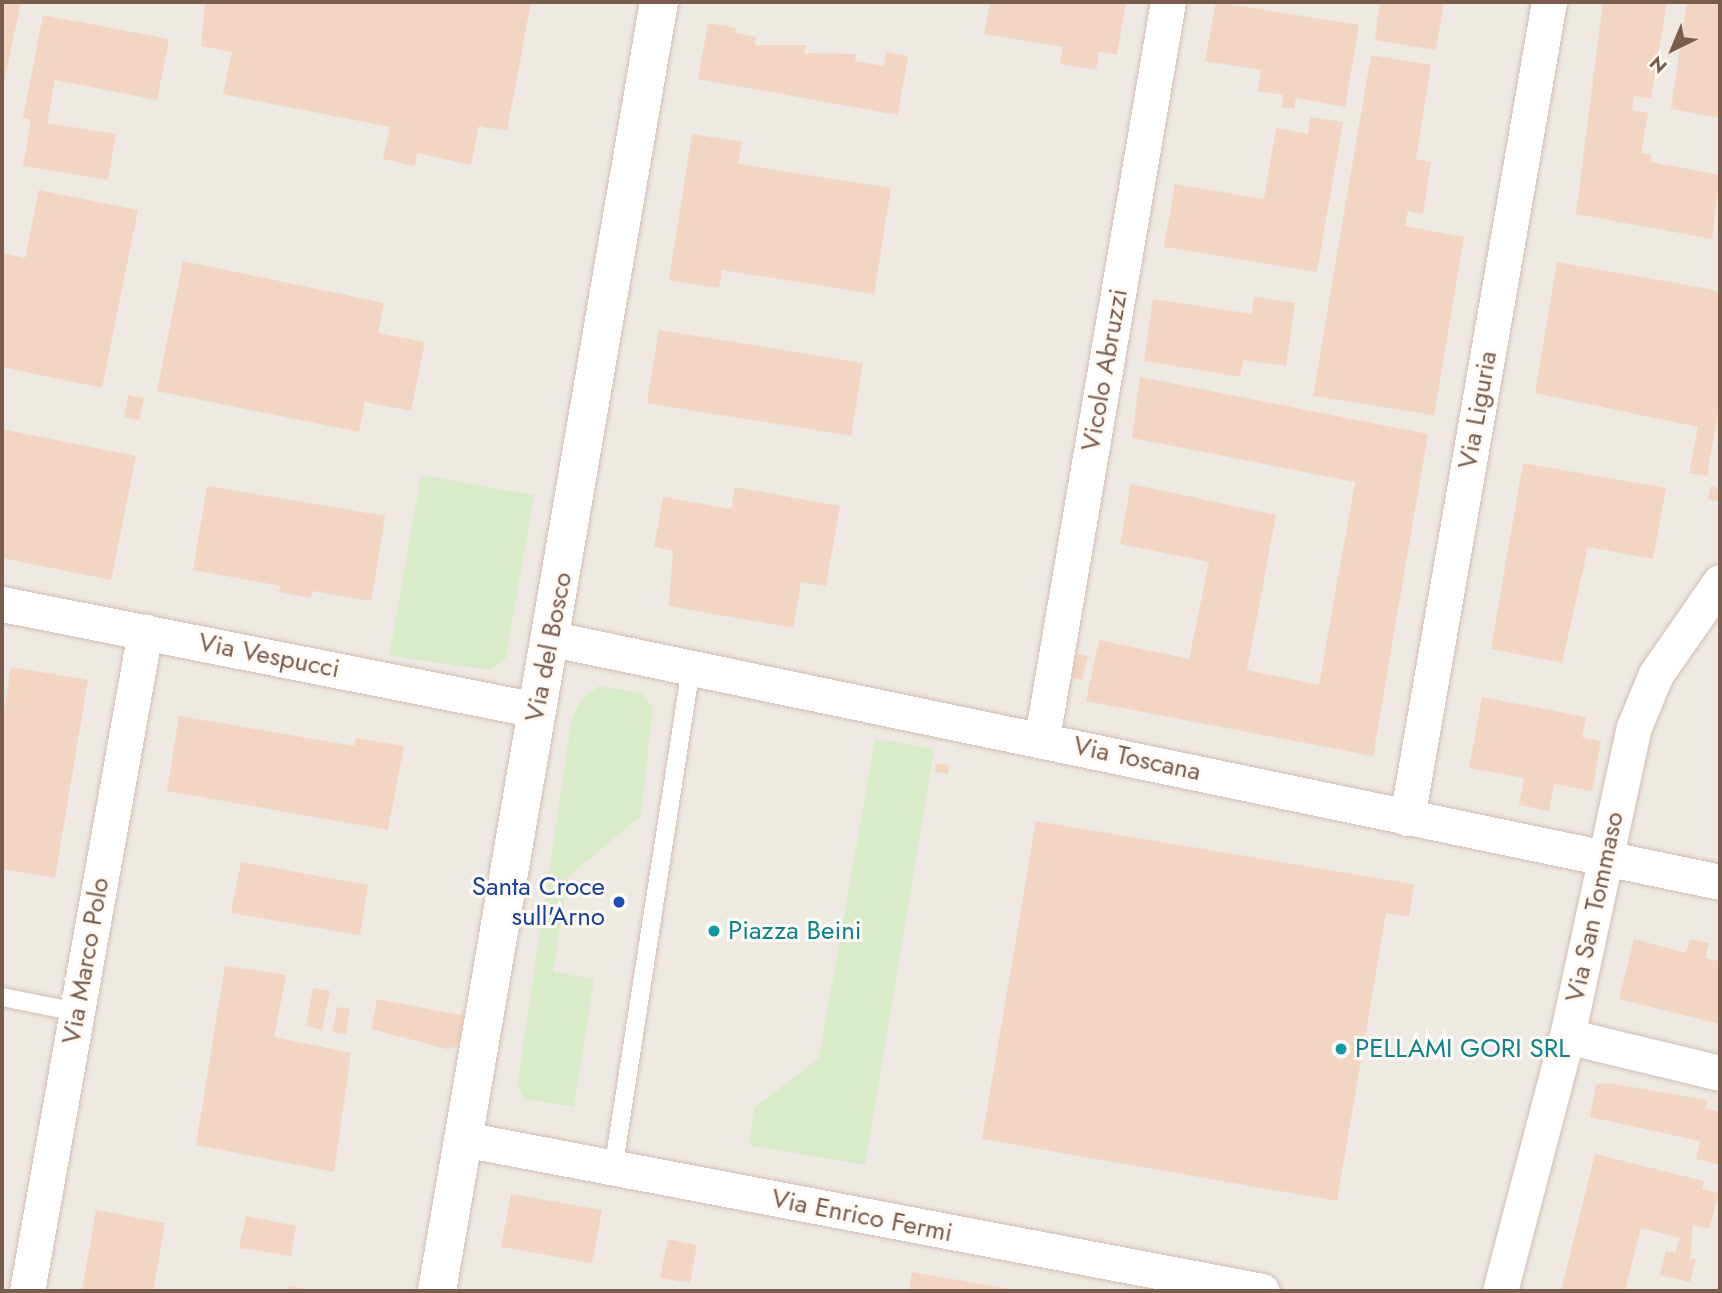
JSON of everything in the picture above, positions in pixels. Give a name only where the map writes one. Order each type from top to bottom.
[{"type":"street","name":"Via del Bosco","points":[[437,1291],[537,709],[553,639],[659,2]]},
{"type":"street","name":"Vicolo Abruzzi","points":[[1042,738],[1168,2]]},
{"type":"street","name":"Via Liguria","points":[[1407,818],[1549,2]]},
{"type":"street","name":"Via San Tommaso","points":[[1500,1291],[1567,1037],[1634,727],[1651,685],[1720,582]]},
{"type":"street","name":"Via Vespucci","points":[[2,604],[537,709]]},
{"type":"street","name":"Via Marco Polo","points":[[27,1291],[145,631]]},
{"type":"street","name":"Via Toscana","points":[[553,639],[1042,738],[1407,818],[1720,882]]},
{"type":"street","points":[[1567,1037],[1720,1073]]},
{"type":"street","name":"Via Enrico Fermi","points":[[463,1139],[613,1170],[1262,1291]]},
{"type":"lane","points":[[613,1170],[691,668]]},
{"type":"lane","points":[[2,997],[77,1012]]},
{"type":"shaded area","points":[[2,2],[1720,2],[1720,1291],[2,1291]]},
{"type":"green space","points":[[421,475],[534,495],[506,658],[491,670],[389,656]]},
{"type":"green space","points":[[599,686],[641,693],[653,707],[641,816],[568,877],[553,972],[594,979],[574,1107],[524,1099],[517,1086],[572,717],[582,698]]},
{"type":"green space","points":[[875,739],[934,749],[865,1165],[749,1145],[754,1108],[819,1058]]},
{"type":"building","points":[[2,2],[21,2],[3,87],[2,86]]},
{"type":"building","points":[[205,2],[531,2],[507,131],[479,126],[471,165],[417,153],[415,166],[383,159],[390,127],[223,94],[232,52],[201,46]]},
{"type":"building","points":[[990,2],[1126,2],[1117,55],[1099,52],[1096,70],[1060,64],[1063,47],[984,34]]},
{"type":"building","points":[[1216,2],[1359,25],[1345,107],[1296,98],[1294,109],[1282,107],[1283,95],[1258,91],[1261,70],[1205,61]]},
{"type":"building","points":[[1380,2],[1444,2],[1436,50],[1375,40]]},
{"type":"building","points":[[1603,2],[1667,2],[1651,99],[1634,96],[1632,110],[1648,113],[1641,153],[1651,155],[1651,162],[1720,175],[1712,239],[1576,214]]},
{"type":"building","points":[[1687,2],[1720,2],[1720,118],[1671,109]]},
{"type":"building","points":[[43,15],[169,39],[157,100],[55,80],[47,123],[116,134],[108,180],[23,166],[31,120],[23,118]]},
{"type":"building","points":[[708,23],[736,28],[735,33],[756,37],[755,45],[806,45],[804,53],[856,54],[855,61],[884,66],[886,52],[908,56],[898,115],[698,79]]},
{"type":"building","points":[[1371,55],[1431,65],[1416,159],[1431,162],[1423,214],[1408,211],[1405,226],[1464,237],[1434,415],[1313,396]]},
{"type":"building","points":[[1310,117],[1343,122],[1317,272],[1164,247],[1175,184],[1264,199],[1276,128],[1308,134]]},
{"type":"building","points":[[692,134],[742,142],[738,164],[891,188],[874,294],[722,270],[719,288],[669,280]]},
{"type":"building","points":[[39,190],[138,210],[102,388],[2,367],[2,253],[25,258]]},
{"type":"building","points":[[183,261],[384,303],[378,333],[425,342],[411,411],[365,402],[359,432],[157,391]]},
{"type":"building","points":[[1557,262],[1720,291],[1720,403],[1707,476],[1689,473],[1698,427],[1535,393]]},
{"type":"building","points":[[1254,297],[1295,303],[1286,366],[1243,360],[1240,377],[1144,361],[1153,299],[1252,314]]},
{"type":"building","points":[[659,330],[863,363],[851,436],[647,403]]},
{"type":"building","points":[[1140,377],[1428,434],[1373,756],[1086,701],[1099,640],[1189,659],[1209,562],[1120,544],[1131,484],[1276,515],[1247,670],[1319,685],[1355,482],[1132,438]]},
{"type":"building","points":[[128,395],[144,398],[139,420],[124,417]]},
{"type":"building","points":[[2,429],[136,456],[111,580],[2,558]]},
{"type":"building","points":[[1523,463],[1666,488],[1653,559],[1588,547],[1562,663],[1491,649]]},
{"type":"building","points":[[207,486],[385,516],[371,601],[312,591],[311,598],[279,592],[281,586],[193,570]]},
{"type":"building","points":[[1711,486],[1720,489],[1720,502],[1708,499]]},
{"type":"building","points":[[735,487],[840,506],[826,586],[801,582],[793,628],[669,606],[673,551],[654,547],[663,497],[731,509]]},
{"type":"building","points":[[1077,654],[1088,656],[1082,680],[1072,678]]},
{"type":"building","points":[[11,667],[88,680],[55,878],[2,869],[2,724]]},
{"type":"building","points":[[1482,697],[1586,717],[1582,737],[1601,741],[1592,791],[1554,784],[1549,811],[1519,805],[1524,778],[1469,768]]},
{"type":"building","points":[[179,716],[354,746],[356,738],[404,746],[388,830],[167,791]]},
{"type":"building","points":[[936,763],[949,765],[948,774],[935,772]]},
{"type":"building","points":[[1036,821],[1414,884],[1409,917],[1386,913],[1337,1201],[982,1139]]},
{"type":"building","points":[[241,862],[368,885],[360,935],[231,913]]},
{"type":"building","points":[[1634,939],[1686,953],[1690,939],[1709,943],[1705,958],[1720,961],[1720,1024],[1619,999]]},
{"type":"building","points":[[225,966],[286,975],[274,1037],[351,1053],[334,1172],[196,1145]]},
{"type":"building","points":[[313,988],[330,991],[322,1030],[306,1026]]},
{"type":"building","points":[[377,999],[464,1016],[458,1046],[447,1049],[371,1029]]},
{"type":"building","points":[[337,1007],[350,1009],[346,1034],[332,1032]]},
{"type":"building","points":[[1609,1083],[1708,1100],[1706,1108],[1720,1112],[1720,1165],[1696,1159],[1700,1141],[1590,1117],[1596,1084]]},
{"type":"building","points":[[1595,1154],[1704,1181],[1702,1189],[1719,1193],[1709,1229],[1693,1225],[1690,1258],[1696,1259],[1690,1282],[1660,1275],[1666,1251],[1675,1253],[1680,1238],[1641,1228],[1625,1291],[1561,1291]]},
{"type":"building","points":[[511,1194],[602,1210],[592,1263],[501,1247]]},
{"type":"building","points":[[96,1210],[165,1223],[153,1291],[82,1291]]},
{"type":"building","points":[[246,1216],[296,1226],[291,1256],[239,1248]]},
{"type":"building","points":[[668,1239],[697,1245],[690,1283],[660,1278]]},
{"type":"building","points":[[912,1272],[1015,1290],[1015,1291],[909,1291]]},
{"type":"building","points":[[289,1286],[311,1290],[311,1291],[288,1291]]},
{"type":"place","name":"Santa Croce sull'Arno","points":[[619,902]]},
{"type":"place","name":"Piazza Beini","points":[[714,931]]},
{"type":"place","name":"PELLAMI GORI SRL","points":[[1341,1049]]}]
